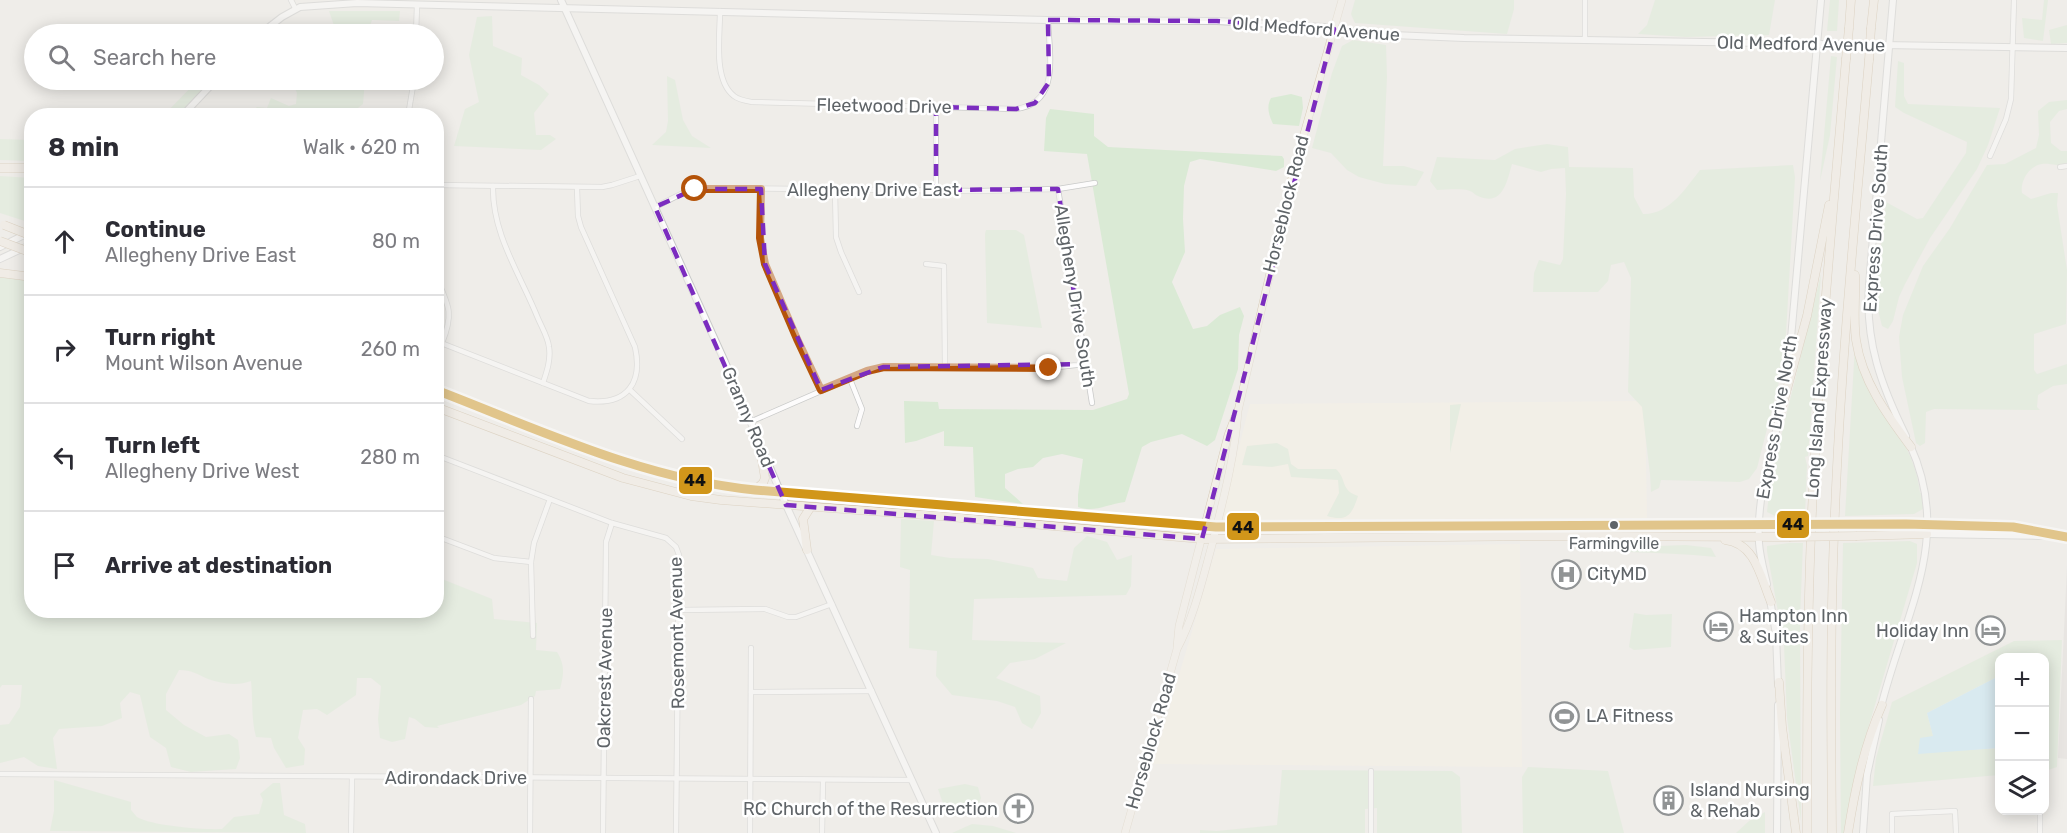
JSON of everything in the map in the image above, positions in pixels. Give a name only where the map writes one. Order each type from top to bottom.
[{"type":"highway","name":"Long Island Expressway","points":[[1808,833],[1808,653],[1812,512],[1820,372],[1851,0]]},
{"type":"highway","name":"Long Island Expressway","points":[[1832,833],[1831,671],[1835,510],[1842,390],[1874,0]]},
{"type":"highway","points":[[1781,411],[1793,373],[1814,285],[1837,162]]},
{"type":"highway","points":[[0,168],[24,168]]},
{"type":"highway","points":[[2,225],[24,233]]},
{"type":"highway","points":[[1854,238],[1856,331],[1860,359],[1876,396],[1911,447]]},
{"type":"highway","points":[[0,241],[24,250]]},
{"type":"highway","points":[[0,273],[24,276]]},
{"type":"highway","points":[[444,393],[639,467],[698,482],[755,490],[1216,527],[1927,524]]},
{"type":"highway","points":[[444,410],[603,471],[641,483],[706,498],[786,506],[920,514],[1213,540],[1789,537],[1927,534]]},
{"type":"highway","points":[[755,490],[765,478],[759,442]]},
{"type":"highway","points":[[807,550],[803,519],[810,507]]},
{"type":"highway","points":[[1673,536],[1729,540],[1743,546],[1754,560],[1771,602]]},
{"type":"highway","points":[[1779,682],[1782,727],[1796,833]]},
{"type":"highway","points":[[1848,833],[1870,732],[1882,705]]},
{"type":"main road","name":"Horseblock Road","points":[[1177,649],[1188,628],[1213,540],[1236,436],[1238,411],[1294,169],[1342,0]]},
{"type":"main road","name":"Horseblock Road","points":[[1125,833],[1177,649],[1179,626],[1228,435],[1238,411]]},
{"type":"street","points":[[273,24],[295,8],[291,0]]},
{"type":"street","name":"Granny Road","points":[[561,0],[786,506],[936,833]]},
{"type":"street","points":[[1585,0],[1585,39]]},
{"type":"street","name":"Express Drive North","points":[[1777,833],[1776,732],[1779,682],[1776,634],[1759,536],[1759,524],[1764,484],[1781,411],[1792,346],[1821,0]]},
{"type":"street","name":"Express Drive South","points":[[1863,833],[1867,775],[1882,705],[1921,579],[1928,512],[1924,486],[1911,447],[1879,375],[1871,339],[1869,315],[1869,285],[1893,0]]},
{"type":"street","points":[[1990,156],[2006,119],[2011,99],[2014,0]]},
{"type":"street","name":"Old Medford Avenue","points":[[295,8],[306,5],[357,3],[1048,20],[1217,21],[1334,29],[1369,34],[2067,48]]},
{"type":"street","points":[[416,24],[417,5]]},
{"type":"street","name":"Fleetwood Drive","points":[[720,11],[720,71],[723,82],[733,96],[752,102],[1016,109],[1028,107],[1046,91],[1049,82],[1048,20]]},
{"type":"street","points":[[190,108],[207,90]]},
{"type":"street","points":[[409,108],[412,90]]},
{"type":"street","points":[[936,107],[936,190]]},
{"type":"street","points":[[2060,167],[2067,166]]},
{"type":"street","points":[[444,185],[578,188],[612,186],[640,176]]},
{"type":"street","name":"Allegheny Drive East","points":[[655,207],[695,189],[1058,189],[1095,183]]},
{"type":"street","points":[[493,186],[494,214],[501,235],[549,345],[549,358],[543,383]]},
{"type":"street","points":[[444,344],[589,401],[614,400],[630,390],[638,367],[635,347],[581,227],[578,216],[578,188]]},
{"type":"street","points":[[761,189],[760,238],[765,264],[821,390]]},
{"type":"street","name":"Allegheny Drive South","points":[[1058,189],[1092,403]]},
{"type":"street","points":[[835,190],[836,237],[859,292]]},
{"type":"street","points":[[0,247],[24,235]]},
{"type":"street","points":[[0,259],[24,248]]},
{"type":"street","points":[[926,264],[944,266],[945,367]]},
{"type":"street","points":[[444,298],[449,311],[449,326],[444,334]]},
{"type":"street","points":[[750,422],[867,371],[884,367],[1049,368],[1085,364]]},
{"type":"street","points":[[850,379],[862,409],[857,426]]},
{"type":"street","points":[[630,390],[682,439]]},
{"type":"street","name":"Rosemont Avenue","points":[[444,458],[612,523],[666,538],[676,547],[679,555],[676,833]]},
{"type":"street","points":[[533,636],[531,562],[534,543],[550,499]]},
{"type":"street","name":"Oakcrest Avenue","points":[[603,833],[606,542],[612,523]]},
{"type":"street","points":[[1927,524],[2023,528],[2053,536]]},
{"type":"street","points":[[1927,534],[2067,537]]},
{"type":"street","points":[[444,539],[494,558],[531,562]]},
{"type":"street","points":[[679,610],[765,609],[788,617],[796,617],[832,604]]},
{"type":"street","points":[[750,833],[751,648]]},
{"type":"street","points":[[751,692],[872,692]]},
{"type":"street","points":[[530,833],[531,699]]},
{"type":"street","points":[[1371,771],[1371,833]]},
{"type":"street","name":"Adirondack Drive","points":[[0,774],[912,780]]},
{"type":"street","points":[[351,777],[351,833]]},
{"type":"street","points":[[822,781],[822,833]]},
{"type":"street","points":[[1892,833],[1892,814],[1955,811],[1956,833]]},
{"type":"street","points":[[2040,815],[2040,833]]},
{"type":"highlighted area","points":[[1048,20],[1217,21],[1334,29],[1202,539],[786,505],[655,207],[695,189],[761,189],[765,264],[821,390],[883,367],[1085,364],[1058,189],[936,190],[936,107],[1016,109],[1035,103],[1049,82]]},
{"type":"shaded area","points":[[1645,401],[1647,518],[1220,520],[1250,404]]},
{"type":"shaded area","points":[[1520,544],[1522,767],[1153,764],[1216,549]]},
{"type":"shaded area","points":[[2067,566],[2067,759],[2058,758]]},
{"type":"green space","points":[[1355,0],[1514,0],[1514,9],[1507,34],[1355,23],[1351,14]]},
{"type":"green space","points":[[1655,0],[1775,0],[1769,35],[1686,37],[1638,34],[1647,25]]},
{"type":"green space","points":[[1830,0],[1839,0],[1837,31],[1827,31]]},
{"type":"green space","points":[[2044,0],[2048,0],[2043,41],[2024,38],[2022,18],[2042,20]]},
{"type":"green space","points":[[329,11],[400,11],[399,21],[372,20],[371,24],[334,24]]},
{"type":"green space","points":[[492,16],[493,46],[522,58],[521,75],[539,85],[549,94],[534,113],[536,135],[550,135],[556,139],[541,150],[454,146],[465,109],[479,102],[469,55],[477,17]]},
{"type":"green space","points":[[2067,25],[2067,43],[2051,44],[2049,30]]},
{"type":"green space","points":[[1353,40],[1386,45],[1383,166],[1404,166],[1424,172],[1416,186],[1385,184],[1359,177],[1347,170],[1331,153],[1312,148],[1332,73],[1342,46]]},
{"type":"green space","points":[[1831,56],[1837,57],[1830,135],[1820,181]]},
{"type":"green space","points":[[1898,61],[1904,63],[1904,96],[1908,104],[2000,108],[1988,145],[1977,169],[1930,238],[1899,297],[1893,321],[1888,329],[1882,326],[1875,298],[1886,202],[1917,219],[1923,218],[1966,153],[1967,142],[1895,107]]},
{"type":"green space","points":[[667,76],[675,80],[683,120],[692,136],[711,148],[652,145],[666,132],[668,121]]},
{"type":"green space","points":[[188,90],[202,90],[185,108],[171,108]]},
{"type":"green space","points":[[296,90],[364,90],[363,104],[358,108],[267,108],[271,98],[289,106],[296,104]]},
{"type":"green space","points":[[1291,94],[1302,97],[1303,108],[1299,126],[1273,124],[1269,111],[1271,98]]},
{"type":"green space","points":[[2067,100],[2067,109],[2059,111],[2050,122],[2051,143],[2061,151],[2067,151],[2067,167],[2037,165],[2026,175],[2022,184],[2022,193],[2031,199],[2058,193],[2057,205],[2067,270],[2066,324],[2034,334],[2034,370],[2037,374],[2067,364],[2067,384],[2053,386],[2038,395],[2037,407],[2040,410],[1934,409],[1926,412],[1925,443],[1920,446],[1916,443],[1902,377],[1899,337],[1903,315],[1923,266],[1950,228],[1987,165],[2005,164],[2036,148],[2039,135],[2038,111],[2049,102]]},
{"type":"green space","points":[[1050,109],[1094,114],[1094,136],[1108,147],[1282,156],[1284,159],[1284,167],[1276,171],[1200,159],[1190,162],[1184,186],[1185,252],[1172,282],[1193,329],[1207,326],[1220,315],[1240,307],[1244,316],[1239,335],[1238,369],[1215,440],[1207,446],[1182,434],[1151,442],[1142,447],[1125,502],[1096,509],[1078,507],[1083,459],[1062,454],[1043,458],[1033,467],[1005,474],[1005,488],[1023,504],[975,497],[973,447],[944,446],[944,431],[905,443],[904,401],[938,402],[939,409],[1093,410],[1127,399],[1129,394],[1087,154],[1044,151],[1046,118]]},
{"type":"green space","points":[[0,139],[24,140],[24,161],[0,160]]},
{"type":"green space","points":[[1547,144],[1568,147],[1569,167],[1633,168],[1634,197],[1643,214],[1661,210],[1669,205],[1683,192],[1700,170],[1793,165],[1795,177],[1786,334],[1781,374],[1757,468],[1749,479],[1740,482],[1661,480],[1659,488],[1651,492],[1642,407],[1628,392],[1631,278],[1624,262],[1611,265],[1608,281],[1598,292],[1533,292],[1534,273],[1539,260],[1560,265],[1563,259],[1565,168],[1541,172],[1512,164],[1506,184],[1493,198],[1478,196],[1466,190],[1437,190],[1430,181],[1437,157],[1495,160],[1515,149]]},
{"type":"green space","points":[[0,176],[24,178],[24,221],[0,213]]},
{"type":"green space","points":[[986,230],[1016,230],[1024,235],[1042,328],[987,323]]},
{"type":"green space","points":[[1821,274],[1808,456],[1805,457],[1807,465],[1805,516],[1775,516],[1767,512],[1771,477]]},
{"type":"green space","points":[[0,276],[24,278],[24,618],[444,618],[444,580],[492,599],[494,619],[537,623],[536,650],[557,652],[563,665],[560,689],[536,691],[535,696],[521,705],[437,726],[439,728],[425,727],[409,717],[405,739],[392,742],[380,738],[378,719],[381,686],[371,678],[357,678],[356,695],[327,715],[317,709],[303,710],[298,738],[305,749],[304,765],[286,768],[271,738],[256,737],[251,681],[241,684],[224,683],[179,670],[166,694],[166,710],[184,725],[206,737],[229,734],[238,740],[240,758],[236,769],[191,772],[171,767],[166,748],[150,737],[140,695],[130,692],[120,703],[122,718],[102,726],[59,729],[53,738],[57,769],[38,766],[24,757],[0,763],[0,725],[9,724],[20,707],[22,685],[2,685],[0,688]]},
{"type":"green space","points":[[1855,345],[1863,372],[1912,460],[1920,493],[1923,493],[1923,509],[1914,514],[1845,516]]},
{"type":"green space","points":[[1461,404],[1450,453],[1450,405]]},
{"type":"green space","points":[[1277,443],[1288,449],[1291,464],[1298,469],[1336,469],[1349,491],[1358,496],[1351,512],[1339,518],[1327,516],[1339,493],[1338,480],[1291,477],[1288,464],[1272,467],[1242,465],[1247,446]]},
{"type":"green space","points":[[901,519],[934,521],[931,555],[988,559],[1033,568],[1038,578],[1067,581],[1074,548],[1087,536],[1107,542],[1117,560],[1132,555],[1131,586],[1126,595],[974,599],[972,640],[1066,643],[1035,659],[1010,663],[996,678],[1040,696],[1041,713],[1032,729],[1022,723],[1015,707],[997,701],[952,695],[936,676],[937,651],[909,648],[910,570],[900,567]]},
{"type":"green space","points":[[1910,541],[1917,544],[1917,563],[1867,732],[1845,833],[1841,833],[1840,713],[1843,543]]},
{"type":"green space","points":[[1803,543],[1800,619],[1801,821],[1787,718],[1784,645],[1767,551],[1767,546]]},
{"type":"green space","points":[[1686,545],[1711,548],[1716,557],[1627,552],[1630,547]]},
{"type":"green space","points":[[1634,613],[1672,614],[1671,647],[1634,650],[1629,647]]},
{"type":"green space","points":[[2062,640],[2057,767],[2049,770],[2049,653],[1995,653],[1995,678],[1927,713],[1933,736],[1918,753],[1995,748],[1995,775],[1873,786],[1876,758],[1892,702],[2014,641]]},
{"type":"green space","points":[[1528,767],[1608,771],[1624,833],[1523,833],[1522,777]]},
{"type":"green space","points":[[1282,770],[1452,771],[1460,777],[1462,833],[1377,833],[1377,808],[1365,809],[1365,833],[1200,833],[1200,830],[1217,831],[1277,825]]},
{"type":"green space","points":[[54,780],[131,802],[131,810],[137,817],[144,820],[179,827],[214,829],[222,829],[234,817],[259,814],[263,800],[260,794],[273,783],[280,783],[284,815],[305,824],[306,833],[50,831],[54,811]]},
{"type":"green space","points":[[965,784],[978,787],[981,798],[975,813],[946,812],[938,789]]},
{"type":"green space","points":[[1765,812],[1765,833],[1736,833],[1749,821]]},
{"type":"green space","points":[[972,824],[993,826],[1016,833],[952,833]]},
{"type":"water","points":[[1995,678],[1995,748],[1918,754],[1920,738],[1933,736],[1927,713]]},
{"type":"transit line","name":"44","points":[[444,393],[632,464],[713,484],[755,490],[1216,527],[1906,524],[2013,527],[2067,537]]},
{"type":"place","name":"Farmingville","points":[[1614,525]]},
{"type":"place","name":"CityMD","points":[[1566,574]]},
{"type":"place","name":"Hampton Inn & Suites","points":[[1718,626]]},
{"type":"place","name":"Holiday Inn","points":[[1990,631]]},
{"type":"place","name":"LA Fitness","points":[[1565,716]]},
{"type":"place","name":"Island Nursing & Rehab","points":[[1669,800]]},
{"type":"place","name":"RC Church of the Resurrection","points":[[1019,809]]},
{"type":"route","points":[[695,189],[761,189],[762,255],[821,390],[867,371],[884,367],[1049,368]]}]
